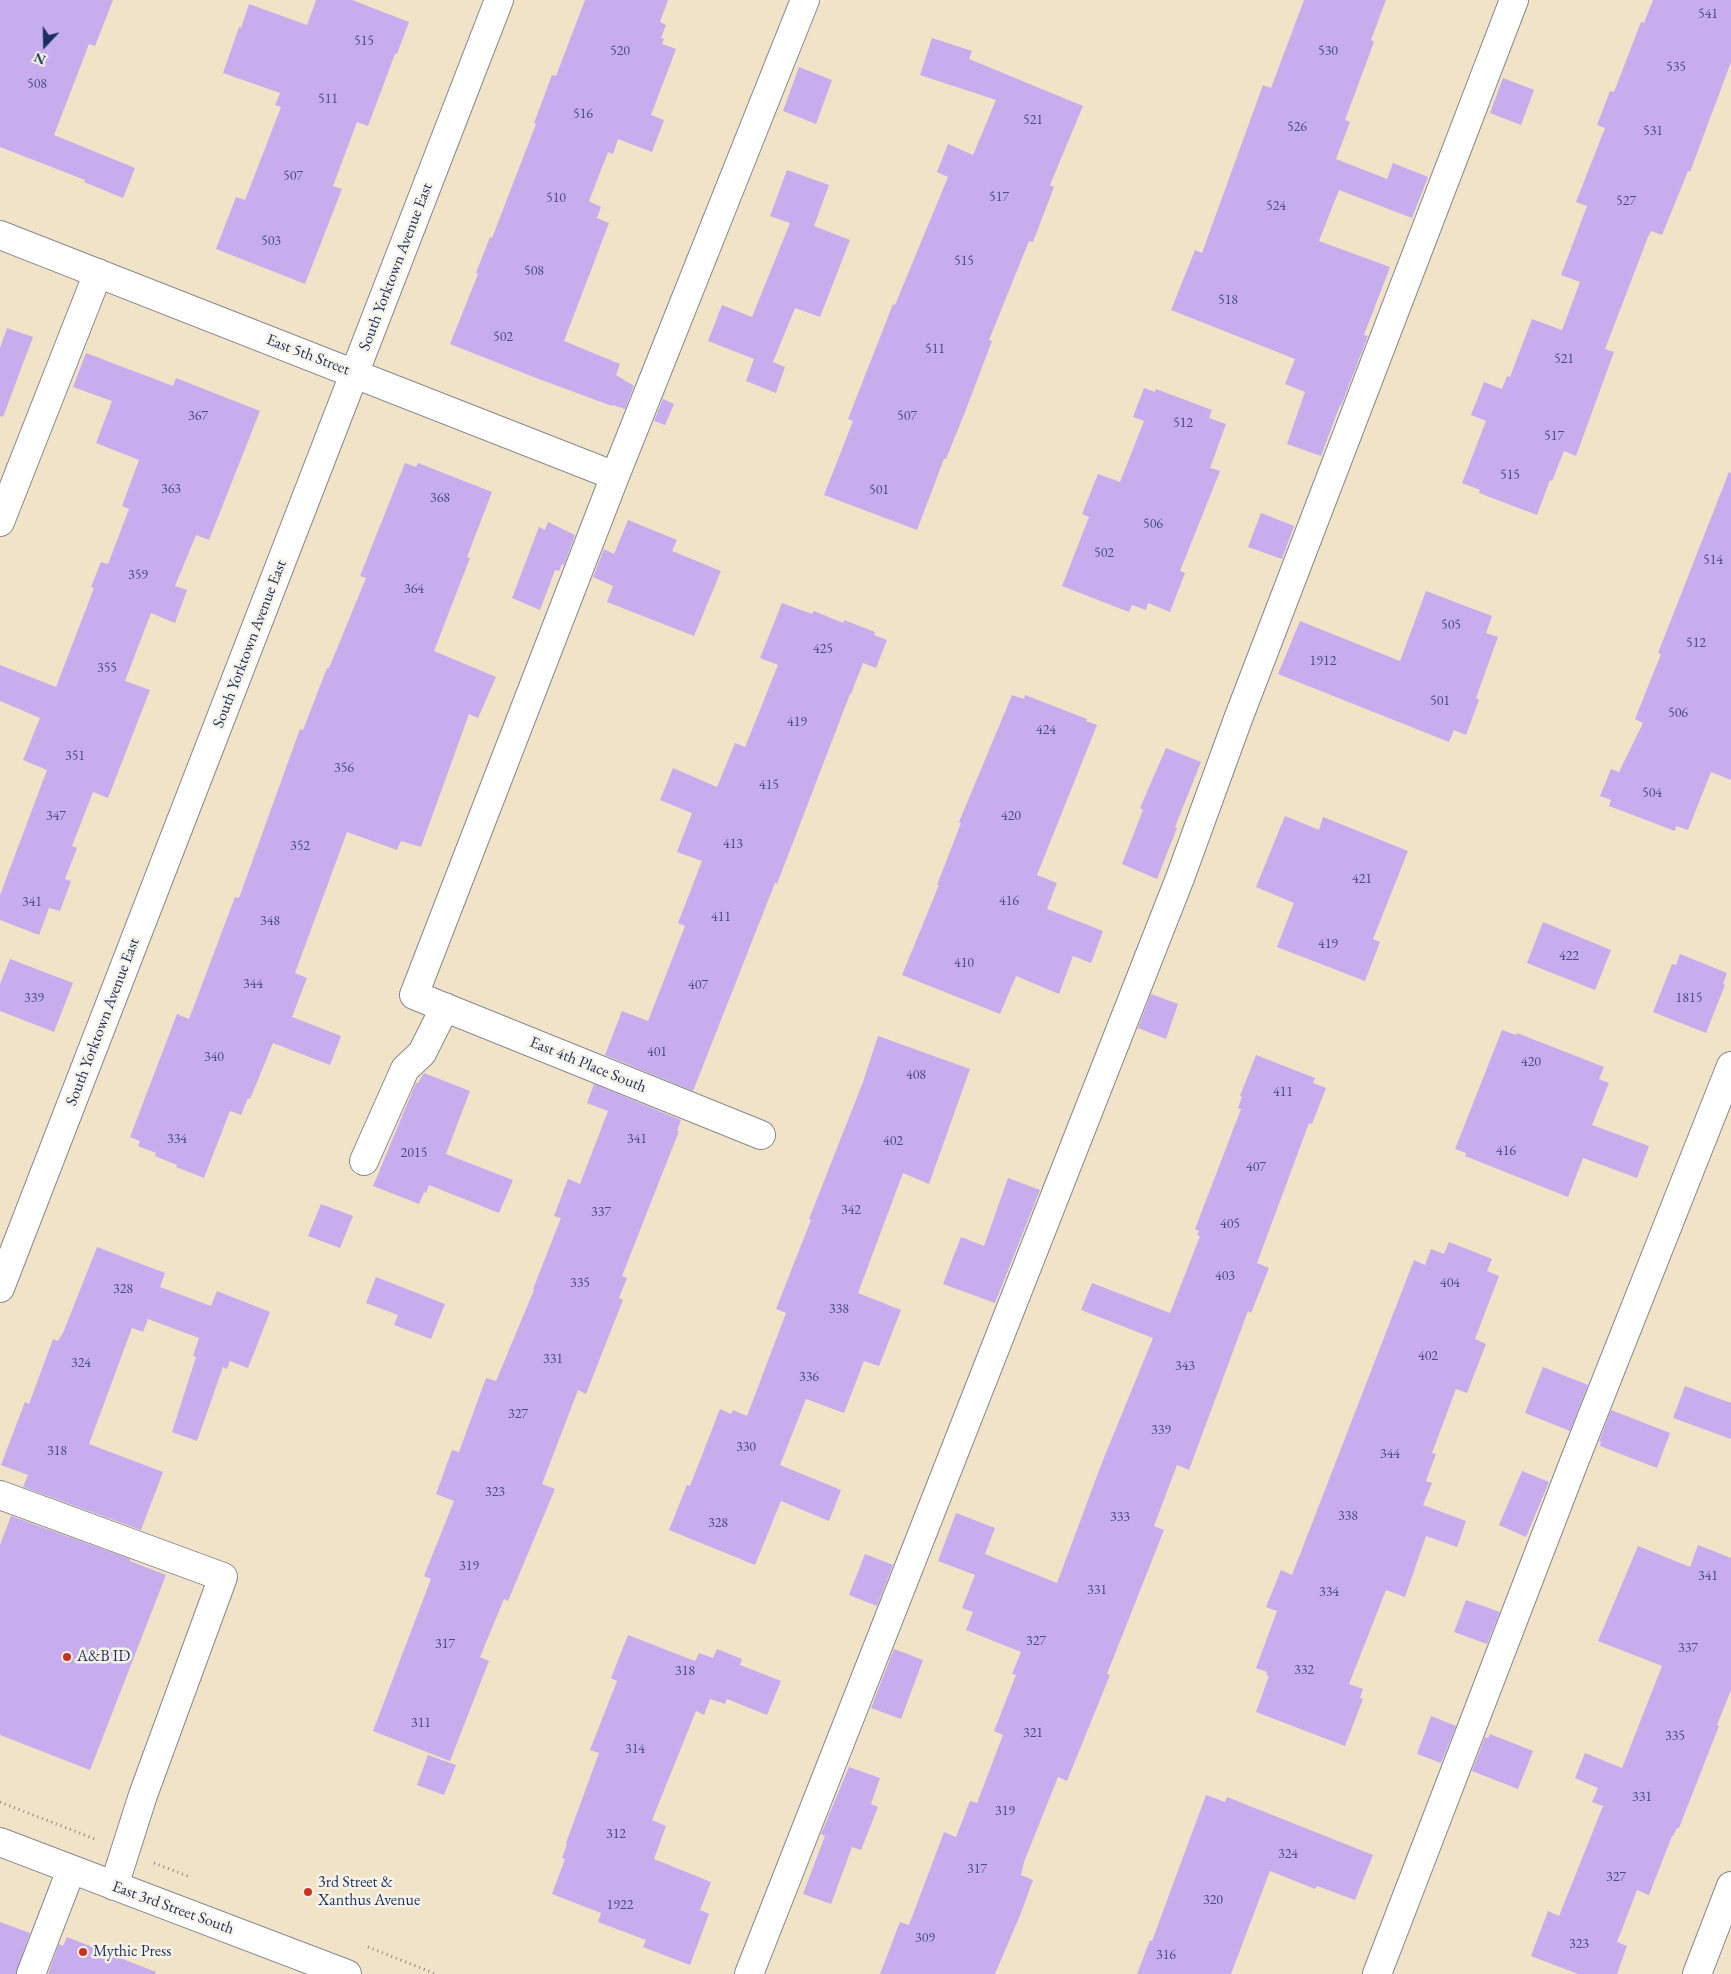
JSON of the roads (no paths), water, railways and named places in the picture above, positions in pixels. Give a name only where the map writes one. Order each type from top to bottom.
[{"type":"street","name":"South Yorktown Avenue East","points":[[0,1288],[499,0]]},
{"type":"street","points":[[615,476],[805,0]]},
{"type":"street","points":[[749,1974],[1180,878],[1241,711],[1514,0]]},
{"type":"street","name":"East 5th Street","points":[[0,235],[615,476]]},
{"type":"street","points":[[0,522],[98,273]]},
{"type":"street","name":"East 4th Place South","points":[[615,476],[414,995],[761,1135]]},
{"type":"street","points":[[364,1161],[405,1069],[422,1053],[445,1007]]},
{"type":"street","points":[[1377,1974],[1574,1462],[1731,1066]]},
{"type":"street","points":[[0,1495],[223,1577],[143,1795],[114,1886]]},
{"type":"street","name":"East 3rd Street South","points":[[0,1842],[347,1974]]},
{"type":"street","points":[[31,1974],[71,1870]]},
{"type":"street","points":[[1697,1974],[1731,1886]]},
{"type":"place","name":"A&B ID","points":[[67,1657]]},
{"type":"place","name":"3rd Street & Xanthus Avenue","points":[[308,1892]]},
{"type":"place","name":"Mythic Press","points":[[83,1952]]}]
